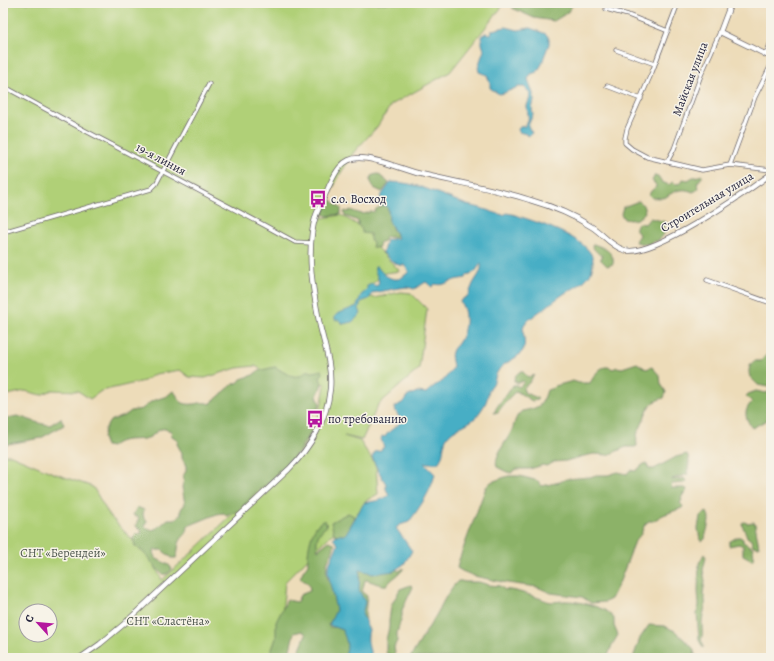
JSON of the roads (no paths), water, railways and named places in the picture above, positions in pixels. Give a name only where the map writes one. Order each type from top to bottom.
[{"type":"street","points":[[678,3],[641,99],[627,129],[625,143],[632,149],[647,157],[702,170],[730,165],[771,170]]},
{"type":"street","name":"Майская улица","points":[[667,162],[674,149],[701,75],[731,3]]},
{"type":"street","points":[[606,9],[628,15],[668,31]]},
{"type":"street","points":[[720,32],[771,57]]},
{"type":"street","points":[[766,54],[771,42]]},
{"type":"street","points":[[616,50],[655,64]]},
{"type":"street","points":[[730,165],[755,97],[771,65]]},
{"type":"street","points":[[3,232],[151,190],[156,184],[209,84]]},
{"type":"street","name":"19-я линия","points":[[3,86],[295,242],[311,243]]},
{"type":"street","points":[[607,86],[641,99]]},
{"type":"street","name":"Строительная улица","points":[[311,243],[316,216],[331,181],[339,168],[348,160],[358,158],[372,160],[418,173],[454,180],[546,205],[590,226],[616,246],[631,252],[644,249],[671,238],[740,196],[771,174]]},
{"type":"street","points":[[80,658],[124,624],[289,469],[300,458],[312,442],[319,429],[330,390],[330,375],[329,362],[320,326],[312,280],[311,243]]},
{"type":"street","points":[[707,280],[771,303]]},
{"type":"water","points":[[506,27],[518,30],[530,28],[546,34],[549,38],[549,44],[542,64],[537,72],[531,74],[528,79],[533,92],[534,101],[532,109],[533,114],[528,126],[532,133],[528,136],[519,132],[518,129],[525,126],[528,121],[527,106],[530,93],[524,87],[518,87],[499,94],[490,88],[487,75],[479,72],[478,67],[484,50],[482,37],[485,33],[491,34],[492,30]]},
{"type":"water","points":[[391,182],[418,186],[466,205],[504,215],[506,213],[512,214],[546,225],[583,245],[590,253],[593,263],[591,272],[585,280],[525,323],[523,328],[524,349],[516,357],[500,368],[494,383],[490,388],[484,406],[476,417],[453,431],[447,437],[444,443],[442,457],[438,463],[424,463],[435,474],[431,487],[409,522],[396,528],[412,551],[404,564],[394,571],[372,574],[360,570],[359,590],[365,602],[362,614],[369,630],[368,641],[372,658],[344,658],[347,647],[344,634],[342,630],[329,625],[336,610],[328,573],[328,567],[338,544],[333,539],[336,535],[345,535],[364,503],[380,500],[389,495],[386,489],[386,484],[372,457],[376,451],[379,451],[384,447],[381,439],[382,436],[385,437],[388,432],[400,422],[400,418],[395,407],[405,401],[406,397],[417,392],[426,393],[443,381],[453,368],[451,354],[461,338],[465,327],[463,306],[460,302],[468,296],[480,272],[481,266],[481,263],[475,272],[467,275],[466,278],[437,285],[435,284],[432,287],[426,282],[414,289],[408,287],[373,293],[369,299],[361,302],[359,308],[361,314],[352,322],[343,324],[339,320],[335,320],[335,316],[337,314],[357,306],[361,295],[367,290],[367,286],[372,284],[376,286],[378,285],[379,280],[375,271],[375,266],[394,279],[401,278],[409,272],[404,265],[398,265],[383,253],[386,240],[398,238],[389,221],[388,208],[380,204],[381,196]]},
{"type":"place","name":"с.о. Восход","points":[[318,199]]},
{"type":"place","name":"по требованию","points":[[315,419]]},
{"type":"park label","name":"СНТ «Берендей»","points":[[63,553]]},
{"type":"park label","name":"СНТ «Сластёна»","points":[[168,621]]}]
